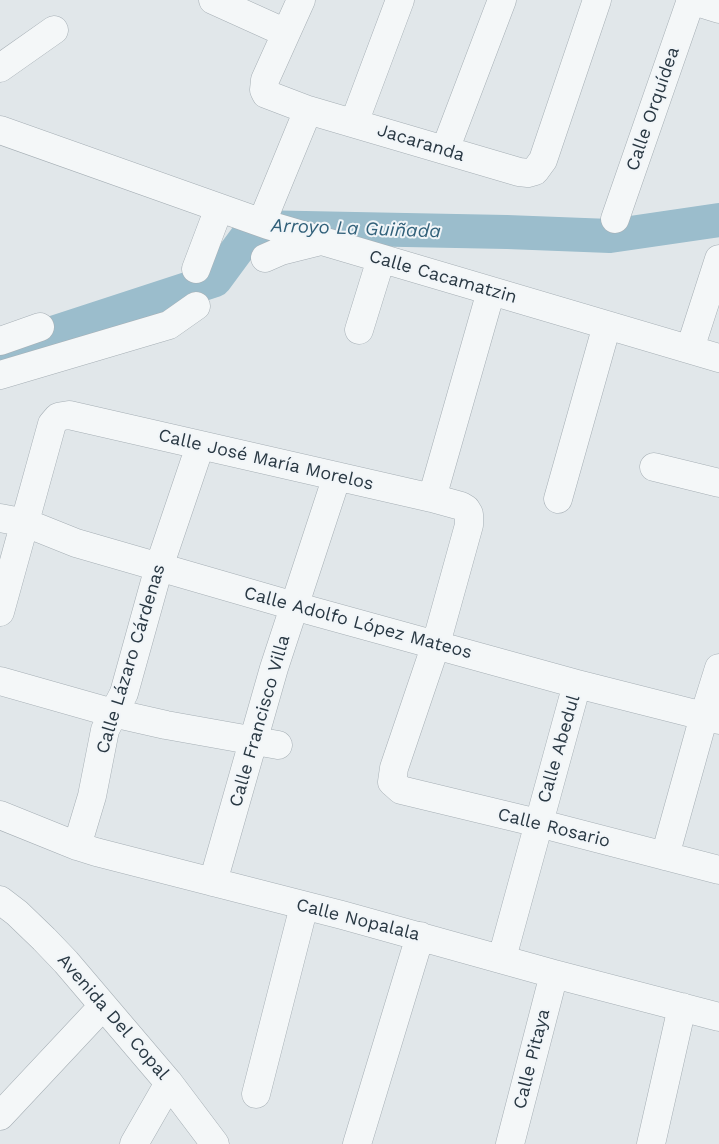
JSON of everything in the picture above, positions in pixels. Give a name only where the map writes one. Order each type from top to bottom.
[{"type":"street","points":[[213,0],[286,33],[301,0]]},
{"type":"street","points":[[354,123],[400,0]]},
{"type":"street","points":[[445,150],[502,0]]},
{"type":"street","name":"Jacaranda","points":[[286,33],[265,80],[264,90],[270,97],[519,172],[534,171],[543,160],[597,0]]},
{"type":"street","name":"Calle Orquídea","points":[[615,218],[690,0],[719,9]]},
{"type":"street","points":[[0,68],[54,30]]},
{"type":"street","points":[[265,223],[308,110]]},
{"type":"street","name":"Calle Cacamatzin","points":[[0,130],[265,223],[719,358]]},
{"type":"street","points":[[196,269],[219,208]]},
{"type":"street","points":[[265,258],[316,239]]},
{"type":"street","points":[[359,330],[381,259]]},
{"type":"street","points":[[690,349],[719,259]]},
{"type":"street","points":[[432,498],[491,291]]},
{"type":"street","points":[[0,375],[169,325],[196,306]]},
{"type":"street","points":[[558,499],[608,325]]},
{"type":"street","points":[[0,341],[40,327]]},
{"type":"street","name":"Calle José María Morelos","points":[[13,521],[52,424],[58,417],[69,415],[461,506],[469,514],[469,525],[436,644]]},
{"type":"street","name":"Calle Lázaro Cárdenas","points":[[77,846],[92,796],[105,730],[124,693],[159,567],[200,446]]},
{"type":"street","points":[[654,467],[719,483]]},
{"type":"street","name":"Calle Francisco Villa","points":[[213,882],[265,743],[294,606],[337,476]]},
{"type":"street","points":[[0,612],[13,521]]},
{"type":"street","name":"Calle Adolfo López Mateos","points":[[13,521],[76,543],[294,606],[577,684],[711,718]]},
{"type":"street","name":"Calle Rosario","points":[[436,644],[394,768],[392,782],[401,790],[719,870]]},
{"type":"street","points":[[665,856],[711,718],[719,668]]},
{"type":"street","points":[[0,681],[113,714],[265,743]]},
{"type":"street","name":"Calle Abedul","points":[[502,958],[577,684]]},
{"type":"street","name":"Calle Nopalala","points":[[0,815],[77,846],[502,958],[554,974],[719,1016]]},
{"type":"street","name":"Avenida Del Copal","points":[[0,900],[17,913],[44,939],[168,1082],[216,1144]]},
{"type":"street","points":[[256,1094],[304,906]]},
{"type":"street","points":[[357,1144],[420,936]]},
{"type":"street","name":"Calle Pitaya","points":[[510,1144],[554,974]]},
{"type":"street","points":[[0,1116],[103,1006]]},
{"type":"street","points":[[650,1144],[682,1007]]},
{"type":"street","points":[[134,1144],[168,1082]]},
{"type":"waterway","name":"Arroyo La Guiñada","points":[[10,347],[215,280],[254,227],[610,236],[719,220]]}]
